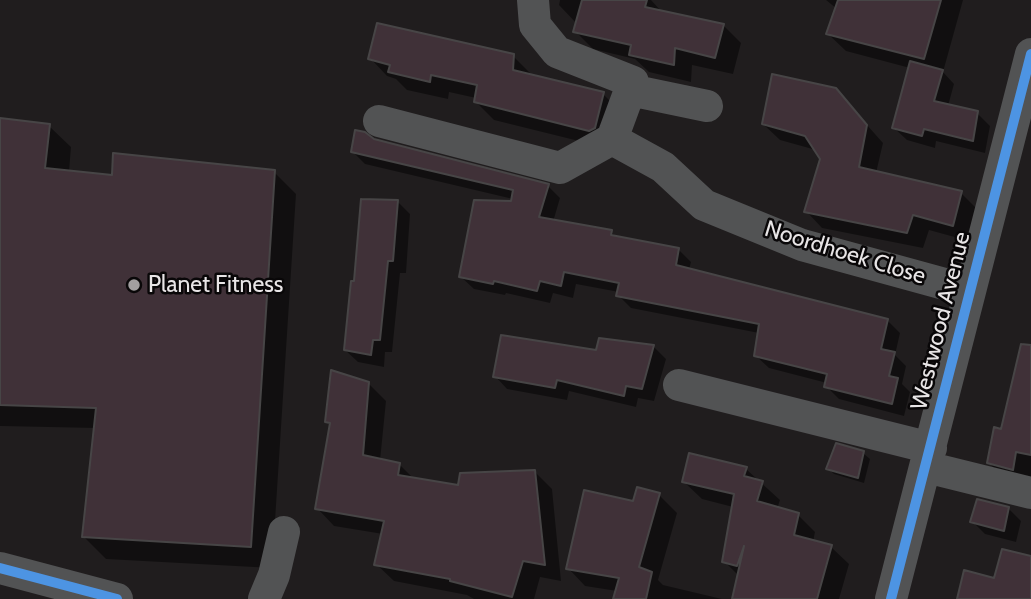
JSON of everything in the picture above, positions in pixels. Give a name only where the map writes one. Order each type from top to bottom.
[{"type":"street","points":[[379,121],[559,168],[612,139],[633,82],[557,52],[535,25],[533,0]]},
{"type":"street","name":"Westwood Avenue","points":[[891,599],[1030,60]]},
{"type":"street","points":[[630,90],[707,106]]},
{"type":"street","name":"Noordhoek Close","points":[[612,139],[663,167],[704,205],[803,245],[970,291]]},
{"type":"street","points":[[679,385],[928,457],[1031,493]]},
{"type":"street","points":[[264,599],[274,575],[284,532]]},
{"type":"street","points":[[0,568],[117,599]]},
{"type":"building","points":[[582,0],[647,0],[645,7],[724,24],[715,58],[675,48],[674,65],[629,55],[631,45],[573,32]]},
{"type":"building","points":[[838,0],[941,0],[924,59],[826,34]]},
{"type":"building","points":[[377,23],[514,54],[513,70],[604,92],[595,128],[589,131],[474,102],[477,85],[431,75],[430,82],[388,72],[390,65],[368,59]]},
{"type":"building","points":[[910,61],[943,70],[934,101],[978,111],[973,141],[924,129],[922,136],[892,128]]},
{"type":"building","points":[[772,74],[836,88],[867,125],[859,167],[962,191],[953,226],[913,215],[907,233],[804,212],[820,159],[805,136],[762,124]]},
{"type":"building","name":"Planet Fitness","points":[[0,118],[50,124],[45,168],[112,175],[113,153],[275,170],[251,547],[82,537],[96,408],[0,405]]},
{"type":"building","points":[[355,130],[365,132],[374,139],[549,184],[539,217],[612,230],[611,235],[679,248],[676,265],[888,319],[881,349],[895,352],[889,376],[898,378],[892,404],[824,387],[827,374],[754,356],[759,324],[616,296],[619,283],[564,272],[561,286],[540,281],[537,291],[494,281],[493,284],[459,277],[474,200],[511,201],[513,190],[351,152]]},
{"type":"building","points":[[361,199],[398,200],[393,261],[388,261],[380,340],[373,340],[371,355],[344,350],[351,281],[354,281]]},
{"type":"building","points":[[501,335],[596,350],[599,338],[654,345],[642,389],[626,386],[624,396],[557,380],[555,388],[493,377]]},
{"type":"building","points":[[1021,344],[1031,345],[1031,455],[1016,452],[1013,470],[987,463],[994,427],[1001,429]]},
{"type":"building","points":[[331,370],[369,382],[363,455],[400,463],[398,475],[458,485],[460,473],[535,470],[545,565],[523,561],[512,597],[450,579],[374,565],[384,521],[315,509],[330,423],[325,422]]},
{"type":"building","points":[[836,443],[864,451],[858,478],[826,469]]},
{"type":"building","points":[[689,453],[747,467],[744,476],[763,481],[757,501],[799,513],[794,535],[832,545],[817,599],[732,599],[744,546],[737,566],[722,562],[734,494],[682,482]]},
{"type":"building","points":[[637,487],[660,493],[639,567],[652,572],[646,599],[613,599],[619,578],[566,569],[584,490],[633,501]]},
{"type":"building","points":[[977,499],[1009,507],[1004,531],[970,522]]},
{"type":"building","points":[[1002,549],[1031,556],[1031,599],[957,599],[964,570],[994,578]]},
{"type":"cycle path","points":[[891,599],[1031,54]]},
{"type":"cycle path","points":[[0,568],[117,599]]},
{"type":"place","name":"Planet Fitness","points":[[134,285]]}]
